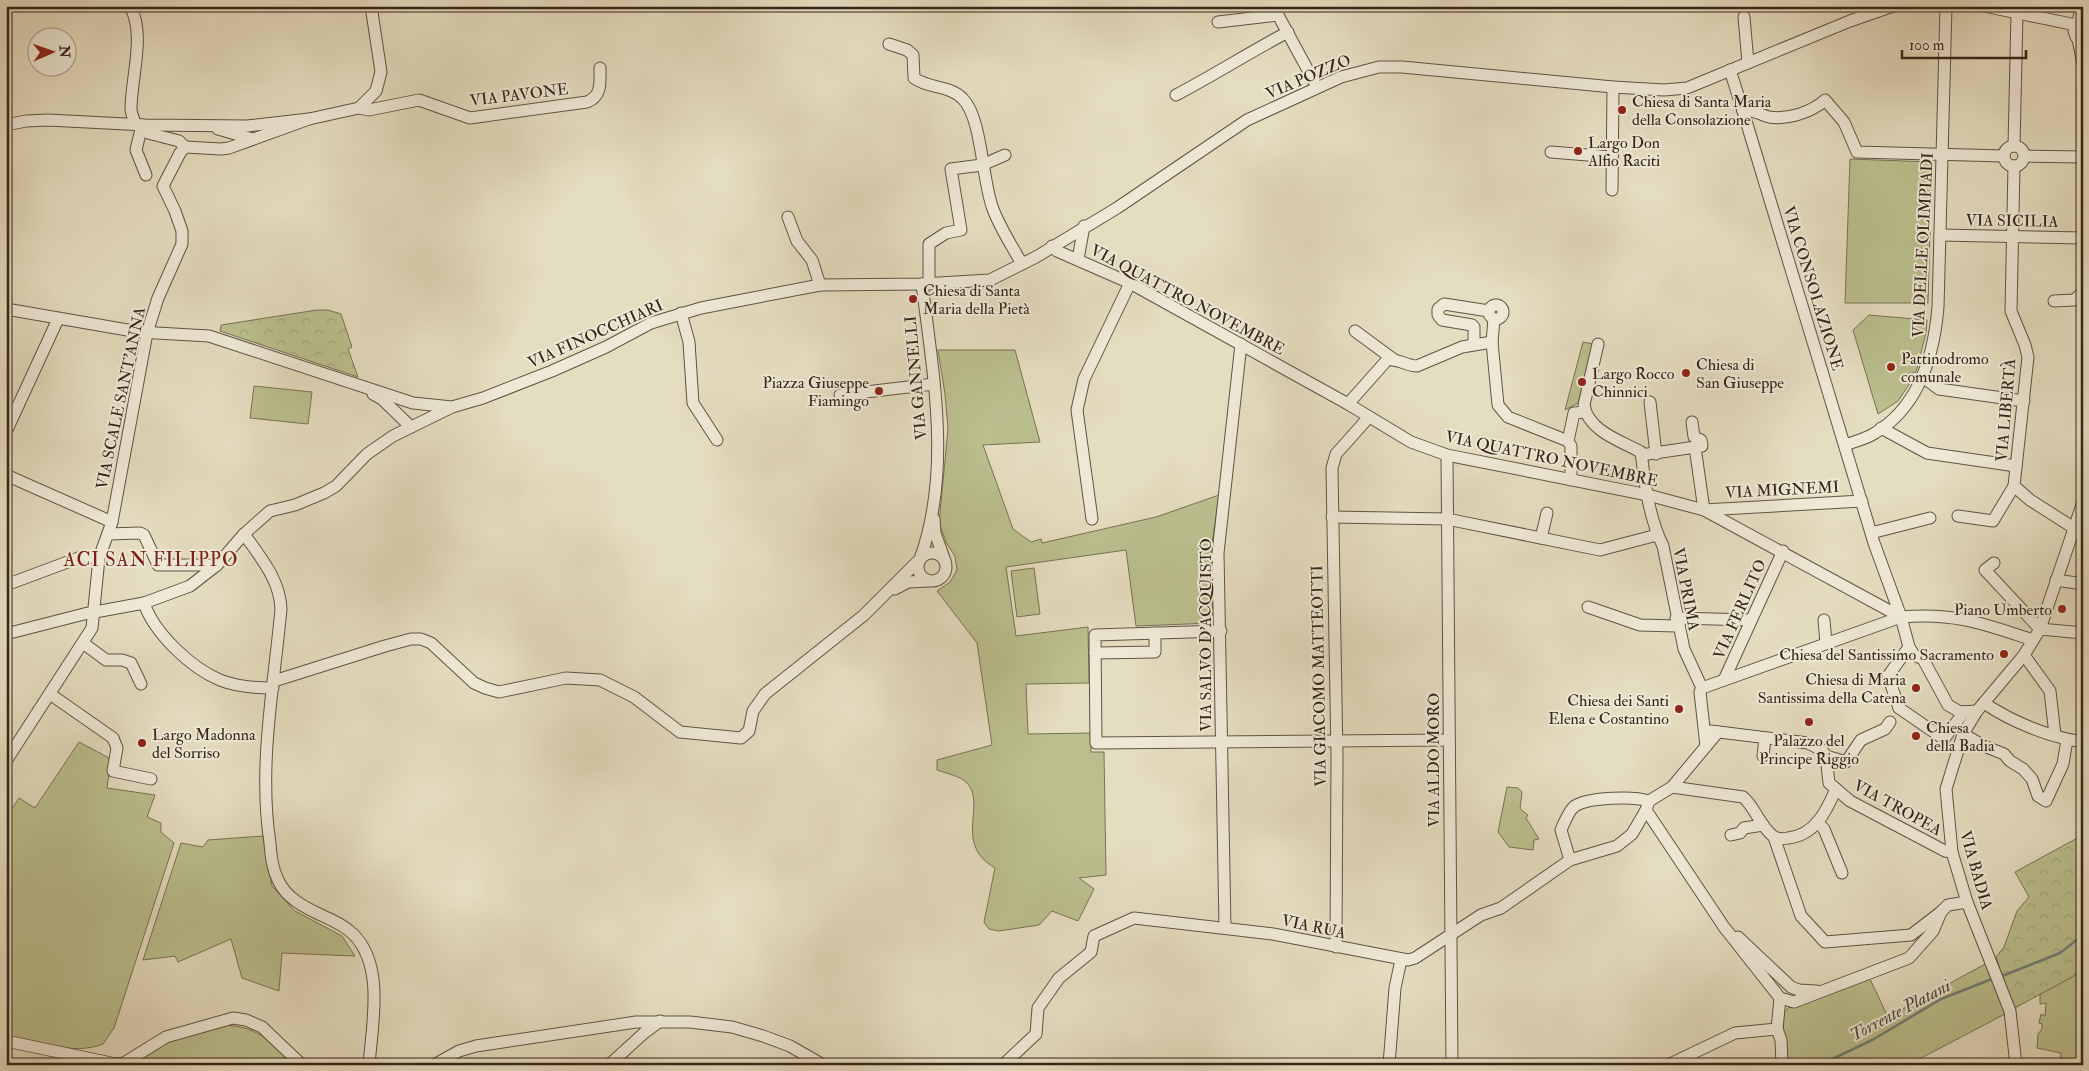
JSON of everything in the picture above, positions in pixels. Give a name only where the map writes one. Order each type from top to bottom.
[{"type":"street","points":[[130,6],[135,20],[136,66],[131,109],[142,127],[179,141],[185,148],[220,150],[253,140],[309,118]]},
{"type":"street","points":[[359,108],[371,98],[380,82],[381,72],[371,6]]},
{"type":"street","name":"VIA POZZO","points":[[1052,246],[1117,208],[1247,120],[1317,87],[1360,71],[1387,67],[1461,71],[1613,88],[1664,90],[1687,88],[1850,21],[1893,6]]},
{"type":"street","name":"VIA DELLE OLIMPIADI","points":[[1846,445],[1875,433],[1906,404],[1923,377],[1930,360],[1936,335],[1946,6]]},
{"type":"street","points":[[1984,6],[2056,23],[2079,31]]},
{"type":"street","points":[[2081,6],[2079,31],[2083,64]]},
{"type":"street","points":[[2000,156],[2014,143],[2016,13]]},
{"type":"street","points":[[1218,22],[1278,15],[1317,87]]},
{"type":"street","points":[[1744,17],[1748,63]]},
{"type":"street","points":[[1176,95],[1214,75],[1227,64],[1288,32]]},
{"type":"street","points":[[889,44],[907,50],[913,55],[914,78],[920,82],[950,90],[965,101],[977,132],[982,165],[993,209],[1022,264]]},
{"type":"street","name":"VIA PAVONE","points":[[309,118],[359,108],[369,110],[419,100],[464,117],[476,118],[587,102],[595,99],[598,94],[600,68]]},
{"type":"street","name":"VIA CONSOLAZIONE","points":[[1730,70],[1872,534],[1902,617],[1909,647]]},
{"type":"street","points":[[2014,143],[2027,156],[2082,159],[2083,86]]},
{"type":"street","points":[[1612,190],[1613,88]]},
{"type":"street","points":[[1742,111],[1748,109],[1770,117],[1797,115],[1816,108],[1826,100],[1844,122],[1857,152],[2000,156],[2014,169],[2027,156]]},
{"type":"street","points":[[6,125],[48,120],[142,127],[247,126],[309,118]]},
{"type":"street","points":[[207,126],[253,140]]},
{"type":"street","points":[[247,126],[253,131],[253,140]]},
{"type":"street","points":[[142,127],[136,150],[146,175]]},
{"type":"street","name":"VIA SCALE SANT'ANNA","points":[[6,761],[92,628],[99,558],[112,522],[147,333],[158,298],[182,244],[180,225],[163,186],[185,148]]},
{"type":"street","points":[[1551,152],[1612,157]]},
{"type":"street","points":[[982,165],[1005,155]]},
{"type":"street","name":"VIA GANNELLI","points":[[946,564],[934,526],[933,499],[938,439],[926,284],[930,244],[946,233],[961,230],[951,169],[982,165]]},
{"type":"street","name":"VIA LIBERTÀ","points":[[1958,516],[1993,521],[2014,486],[2028,358],[2025,345],[2011,311],[2014,169]]},
{"type":"street","points":[[788,217],[797,241],[812,260],[820,285]]},
{"type":"street","points":[[1078,259],[1084,226]]},
{"type":"street","name":"VIA SICILIA","points":[[1940,235],[2083,238]]},
{"type":"street","name":"VIA FINOCCHIARI","points":[[6,634],[94,612],[146,608],[190,586],[221,562],[244,534],[270,511],[309,500],[336,486],[367,454],[393,436],[452,407],[483,398],[552,371],[606,347],[651,323],[681,313],[762,295],[820,285],[926,284],[990,280],[1052,246]]},
{"type":"street","name":"VIA QUATTRO NOVEMBRE","points":[[1052,246],[1130,284],[1241,344],[1411,442],[1447,455],[1648,495],[1704,510],[1902,617]]},
{"type":"street","points":[[1092,518],[1077,410],[1084,379],[1130,284]]},
{"type":"street","points":[[2054,301],[2074,300],[2083,292]]},
{"type":"street","points":[[1474,344],[1474,327],[1472,325],[1442,320],[1438,315],[1438,309],[1444,304],[1491,315],[1498,405],[1508,418],[1568,441],[1571,446],[1571,480]]},
{"type":"street","points":[[6,310],[147,333],[209,336],[413,403],[452,407]]},
{"type":"street","points":[[681,313],[689,342],[692,402],[717,440]]},
{"type":"street","points":[[6,432],[58,319]]},
{"type":"street","points":[[1355,331],[1393,359],[1410,366],[1417,366],[1474,344],[1492,342]]},
{"type":"street","name":"VIA SALVO D'ACQUISTO","points":[[1225,927],[1221,631],[1218,553],[1241,344]]},
{"type":"street","points":[[1598,344],[1584,406],[1585,412],[1594,425],[1641,452],[1641,455],[1702,446],[1701,440],[1694,437],[1692,422]]},
{"type":"street","points":[[1348,404],[1387,360],[1393,359]]},
{"type":"street","points":[[1923,377],[1939,389],[2024,401]]},
{"type":"street","points":[[840,395],[934,384]]},
{"type":"street","points":[[360,387],[382,399],[414,426]]},
{"type":"street","points":[[1650,402],[1656,454]]},
{"type":"street","points":[[413,403],[414,426]]},
{"type":"street","points":[[1568,441],[1574,413],[1585,412]]},
{"type":"street","name":"VIA GIACOMO MATTEOTTI","points":[[1336,947],[1337,741],[1332,517],[1333,461],[1348,438],[1368,417]]},
{"type":"street","points":[[1881,428],[1927,453],[2016,466]]},
{"type":"street","points":[[1695,448],[1704,510]]},
{"type":"street","name":"VIA ALDO MORO","points":[[1447,455],[1452,1065]]},
{"type":"street","name":"VIA PRIMA","points":[[1641,455],[1648,495],[1658,535],[1663,546],[1676,622],[1688,662],[1702,688]]},
{"type":"street","points":[[6,475],[112,522]]},
{"type":"street","points":[[2014,486],[2030,500],[2074,528]]},
{"type":"street","name":"VIA GANNELLI","points":[[919,560],[933,499]]},
{"type":"street","name":"VIA MIGNEMI","points":[[1704,510],[1862,501]]},
{"type":"street","name":"VIA BADIA","points":[[2016,1065],[2010,1011],[1967,902],[1952,852],[1946,789],[1963,734],[1981,707],[2024,656],[2033,640],[2082,505]]},
{"type":"street","points":[[1541,538],[1547,512]]},
{"type":"street","points":[[1332,517],[1447,519],[1600,550],[1658,535]]},
{"type":"street","points":[[1872,534],[1930,518]]},
{"type":"street","points":[[108,534],[140,533],[144,535],[158,565],[221,562]]},
{"type":"street","points":[[244,534],[275,580],[280,595],[265,793],[273,866],[278,881],[297,902],[352,933],[362,943],[368,955],[374,978],[369,1065]]},
{"type":"street","name":"VIA FERLITO","points":[[1724,680],[1783,551]]},
{"type":"street","points":[[146,608],[158,630],[179,652],[206,673],[222,681],[236,684],[274,685],[385,646],[411,639],[421,639],[431,643],[474,683],[485,688],[499,692],[566,678],[593,678],[620,688],[680,732],[741,738],[749,731],[753,711],[765,694],[848,630],[885,596],[924,554],[934,552],[944,558],[946,569],[940,578],[929,581],[908,582],[885,596]]},
{"type":"street","points":[[6,585],[81,557],[99,558]]},
{"type":"street","points":[[919,560],[918,571],[929,581]]},
{"type":"street","points":[[1994,563],[1985,570],[2037,627],[2083,633]]},
{"type":"street","points":[[2057,577],[2083,584]]},
{"type":"street","points":[[1588,607],[1640,624],[1751,620]]},
{"type":"street","points":[[1706,746],[1700,692],[1702,688],[1902,617],[1928,614],[1962,618],[2033,640]]},
{"type":"street","points":[[1824,620],[1826,643]]},
{"type":"street","points":[[1221,631],[1095,635],[1096,743],[1449,740]]},
{"type":"street","points":[[1095,653],[1155,652],[1155,633]]},
{"type":"street","points":[[83,643],[106,660],[122,660],[131,663],[141,684]]},
{"type":"street","points":[[1704,730],[1808,743],[1822,750],[1826,756],[1846,762],[1861,740],[1885,729],[1895,714],[1888,676],[1909,647],[1914,655],[1923,659],[1948,705],[1953,709],[1964,712],[1981,707],[2067,740],[2083,742]]},
{"type":"street","points":[[2024,656],[2050,690],[2055,735]]},
{"type":"street","points":[[50,694],[113,738],[117,748],[113,771],[151,779]]},
{"type":"street","points":[[1895,714],[1944,739],[1964,712]]},
{"type":"street","points":[[1389,1065],[1395,988],[1401,960],[1415,958],[1481,915],[1501,908],[1570,860],[1618,846],[1632,834],[1648,806],[1672,787],[1718,732]]},
{"type":"street","points":[[1963,734],[1984,746],[2004,754],[2010,761],[2023,768],[2032,779],[2038,796],[2046,801],[2063,764],[2067,740]]},
{"type":"street","points":[[1763,756],[1764,738]]},
{"type":"street","name":"VIA TROPEA","points":[[1826,756],[1828,779],[1836,789],[1850,800],[1944,851],[1952,852]]},
{"type":"street","points":[[1672,787],[1743,797],[1749,802],[1753,813],[1774,837],[1801,916],[1825,942],[1911,935],[1948,905],[1967,902]]},
{"type":"street","points":[[1774,837],[1787,838],[1806,833],[1826,812],[1836,789]]},
{"type":"street","points":[[1570,860],[1561,830],[1573,807],[1586,801],[1641,798],[1648,806],[1724,927],[1749,946],[1784,1000]]},
{"type":"street","points":[[1817,822],[1824,829],[1842,873]]},
{"type":"street","points":[[1731,835],[1740,833],[1744,828],[1763,825]]},
{"type":"street","points":[[1784,1000],[1827,990],[1909,958],[1933,931],[1941,912]]},
{"type":"street","name":"VIA RUA","points":[[1003,1065],[1036,1034],[1038,1008],[1059,978],[1090,952],[1094,936],[1134,918],[1273,934],[1401,960]]},
{"type":"street","points":[[1758,962],[1791,986],[1810,992],[1827,990]]},
{"type":"street","points":[[1782,1064],[1781,1040],[1777,1029],[1778,1017],[1791,986]]},
{"type":"street","points":[[6,1041],[116,1064],[124,1063],[166,1037],[233,1018],[246,1020],[262,1027],[302,1065]]},
{"type":"street","points":[[434,1065],[459,1051],[476,1046],[661,1020],[732,1027],[755,1033],[790,1046],[823,1065]]},
{"type":"street","points":[[609,1065],[661,1020]]},
{"type":"street","points":[[1668,1065],[1735,1033],[1757,1029],[1777,1029]]},
{"type":"green space","points":[[1850,159],[1932,162],[1928,303],[1845,303]]},
{"type":"green space","points":[[317,310],[328,310],[341,314],[352,347],[348,349],[358,377],[220,331],[221,325]]},
{"type":"green space","name":"Pattinodromo comunale","points":[[1869,315],[1927,320],[1926,333],[1916,372],[1907,374],[1910,383],[1898,401],[1878,414],[1853,330]]},
{"type":"green space","points":[[1583,342],[1593,344],[1578,403],[1565,410]]},
{"type":"green space","points":[[938,350],[1015,350],[1040,442],[983,445],[1013,529],[1031,542],[1041,539],[1042,543],[1156,517],[1219,495],[1211,551],[1213,623],[1136,626],[1126,550],[1006,567],[1016,636],[1088,627],[1089,683],[1026,684],[1028,734],[1091,733],[1091,752],[1104,752],[1106,875],[1079,878],[1094,889],[1078,921],[1052,911],[1039,925],[999,931],[989,929],[984,922],[995,868],[982,858],[975,847],[972,791],[963,780],[937,770],[937,760],[992,745],[977,643],[937,591],[950,582],[957,570],[955,556],[947,544],[939,523],[948,429]]},
{"type":"green space","points":[[254,386],[312,392],[308,424],[250,418]]},
{"type":"green space","points":[[1034,568],[1040,614],[1017,617],[1011,571]]},
{"type":"green space","points":[[79,742],[111,759],[107,788],[155,795],[147,817],[161,823],[161,832],[174,843],[114,1028],[103,1044],[80,1049],[6,1036],[6,818],[19,798],[35,808]]},
{"type":"green space","points":[[1507,787],[1518,788],[1522,792],[1520,809],[1528,815],[1526,818],[1539,839],[1534,840],[1533,850],[1509,847],[1498,832]]},
{"type":"green space","points":[[2083,835],[2083,956],[2080,959],[2083,968],[2072,977],[2013,1009],[1996,957],[2004,947],[2017,911],[2029,897],[2015,872]]},
{"type":"green space","points":[[263,836],[272,886],[295,911],[342,936],[355,956],[282,953],[279,991],[242,978],[231,939],[178,962],[175,956],[143,960],[181,843],[203,847],[208,840]]},
{"type":"green space","points":[[1987,963],[2005,1014],[1908,1065],[1784,1065],[1783,1014],[1788,1008],[1870,979],[1888,1017]]},
{"type":"green space","points":[[2083,968],[2083,1065],[2063,1065],[2063,1062],[2060,1061],[2061,1053],[2037,1048],[2038,1034],[2042,1029],[2042,1024],[2039,1023],[2041,1014],[2045,1016],[2046,1003],[2040,1004],[2040,994],[2072,977]]},
{"type":"green space","points":[[220,1025],[254,1031],[270,1042],[295,1065],[127,1065],[164,1042]]},
{"type":"waterway","name":"Torrente Platani","points":[[2002,976],[2060,953],[2083,935]]},
{"type":"waterway","name":"Torrente Platani","points":[[1820,1065],[1874,1039],[1941,999],[1992,979]]},
{"type":"place","name":"Chiesa di Santa Maria della Consolazione","points":[[1622,110]]},
{"type":"place","name":"Largo Don Alfio Raciti","points":[[1578,151]]},
{"type":"place","name":"Chiesa di Santa Maria della Pietà","points":[[913,299]]},
{"type":"place","name":"Pattinodromo comunale","points":[[1891,367]]},
{"type":"place","name":"Chiesa di San Giuseppe","points":[[1686,373]]},
{"type":"place","name":"Largo Rocco Chinnici","points":[[1582,382]]},
{"type":"place","name":"Piazza Giuseppe Fiamingo","points":[[879,391]]},
{"type":"place","name":"Piano Umberto","points":[[2062,609]]},
{"type":"place","name":"Chiesa del Santissimo Sacramento","points":[[2004,654]]},
{"type":"place","name":"Chiesa di Maria Santissima della Catena","points":[[1916,688]]},
{"type":"place","name":"Chiesa dei Santi Elena e Costantino","points":[[1679,709]]},
{"type":"place","name":"Palazzo del Principe Riggio","points":[[1809,722]]},
{"type":"place","name":"Chiesa della Badia","points":[[1916,736]]},
{"type":"place","name":"Largo Madonna del Sorriso","points":[[142,743]]},
{"type":"district","name":"ACI SAN FILIPPO","points":[[151,559]]}]
